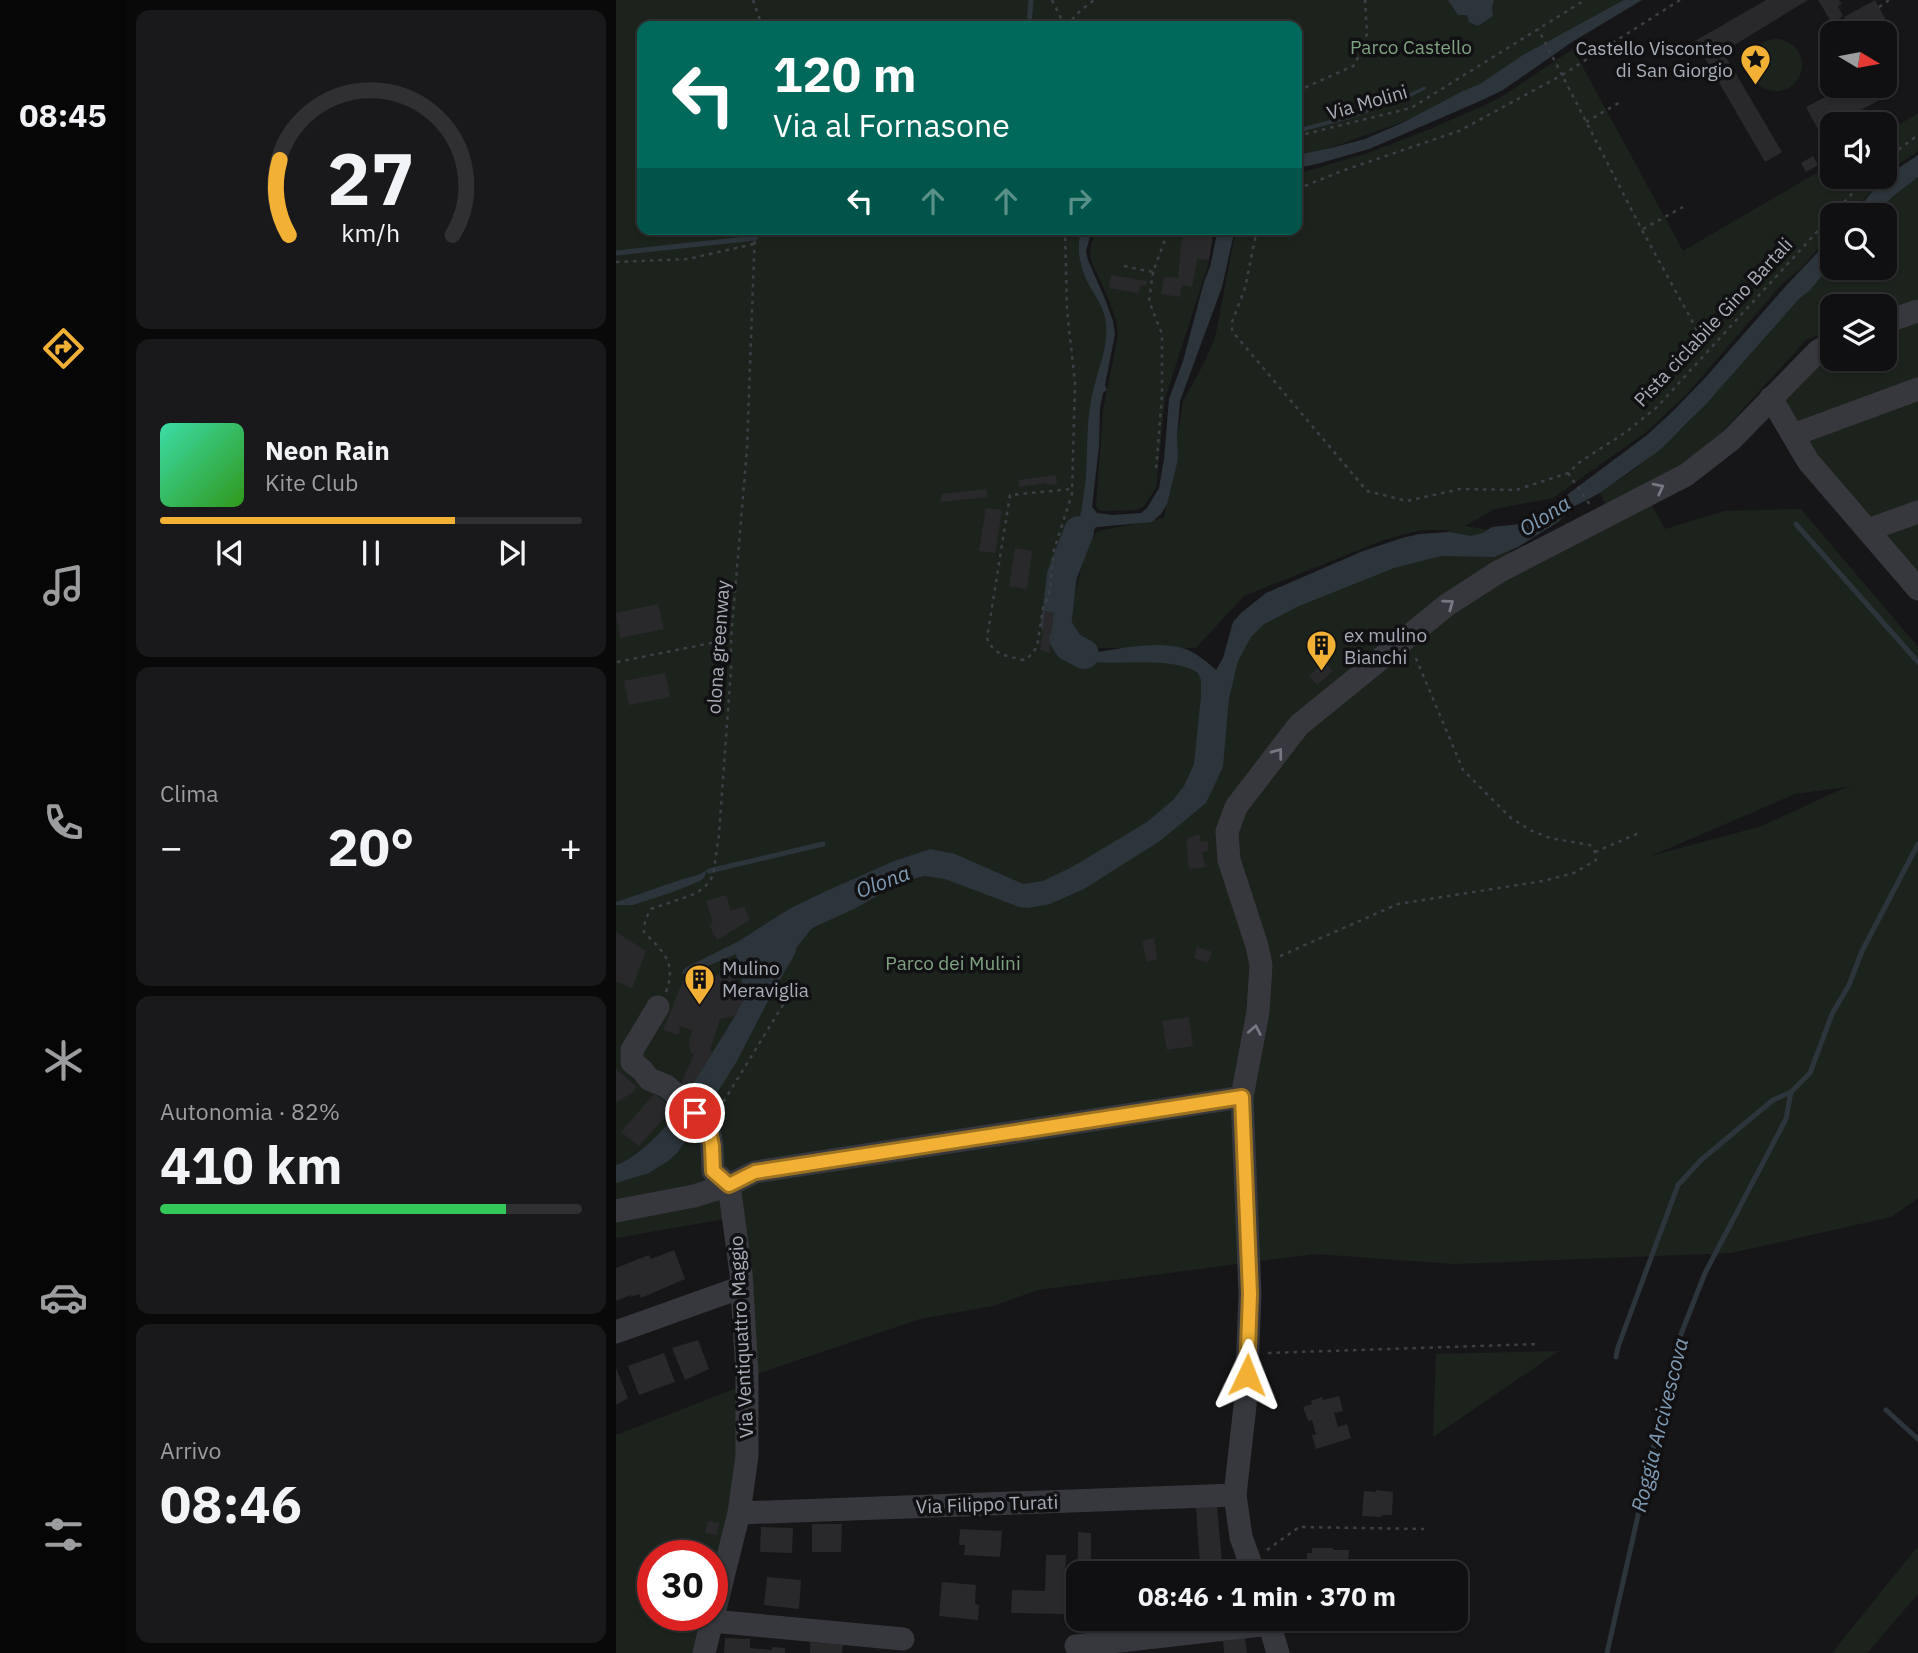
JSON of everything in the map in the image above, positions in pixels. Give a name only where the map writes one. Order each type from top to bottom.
[{"type":"street","points":[[1897,317],[1918,311]]},
{"type":"street","points":[[1249,1561],[1241,1538],[1236,1496],[1246,1396],[1250,1294],[1242,1097],[1258,1012],[1261,965],[1229,860],[1227,832],[1237,807],[1299,724],[1447,605],[1595,513],[1686,475],[1731,440],[1820,350]]},
{"type":"street","points":[[1793,435],[1918,389]]},
{"type":"street","points":[[1771,398],[1808,461],[1918,589]]},
{"type":"street","points":[[1868,530],[1918,512]]},
{"type":"street","points":[[658,1007],[632,1050],[632,1062],[651,1081],[666,1086],[682,1099],[708,1126],[713,1171],[729,1185]]},
{"type":"street","points":[[616,1211],[694,1196],[729,1185],[755,1172],[1242,1097]]},
{"type":"street","name":"Via Ventiquattro Maggio","points":[[728,1557],[739,1513],[747,1456],[748,1421],[742,1287],[729,1185]]},
{"type":"street","points":[[616,1332],[742,1287]]},
{"type":"street","name":"Via Filippo Turati","points":[[739,1513],[1236,1496]]},
{"type":"street","points":[[728,1623],[903,1639]]},
{"type":"street","name":"Via Ventiquattro Maggio","points":[[704,1653],[710,1631]]},
{"type":"street","points":[[1076,1646],[1197,1631]]},
{"type":"street","points":[[1272,1631],[1278,1653]]},
{"type":"path","points":[[753,0],[760,21]]},
{"type":"path","points":[[1052,0],[1063,21]]},
{"type":"path","points":[[1071,21],[1094,0]]},
{"type":"path","points":[[1302,89],[1355,65],[1367,34],[1365,0]]},
{"type":"path","name":"Via Molini","points":[[1302,135],[1411,108],[1585,0]]},
{"type":"path","points":[[1302,187],[1459,131],[1562,75],[1680,0]]},
{"type":"path","points":[[1879,6],[1889,0]]},
{"type":"path","points":[[1538,29],[1642,230],[1709,350]]},
{"type":"path","points":[[1585,122],[1622,101]]},
{"type":"path","points":[[1897,151],[1918,135]]},
{"type":"path","name":"Pista ciclabile Gino Bartali","points":[[1256,235],[1245,289],[1232,322],[1232,331],[1367,491],[1407,501],[1460,489],[1516,490],[1568,472],[1626,432],[1656,408],[1856,189]]},
{"type":"path","points":[[1642,230],[1683,207]]},
{"type":"path","points":[[755,236],[760,235]]},
{"type":"path","points":[[1065,235],[1067,310],[1075,383],[1072,489],[1054,550],[1049,595],[1037,647],[1024,660],[999,654],[990,647],[987,638],[1010,495],[1072,489]]},
{"type":"path","points":[[1156,471],[1162,395],[1162,334],[1149,302],[1153,272],[1167,235]]},
{"type":"path","name":"olona greenway","points":[[658,1007],[670,981],[670,967],[667,956],[644,932],[645,920],[651,909],[704,888],[713,876],[719,834],[732,669],[731,639],[747,449],[755,236]]},
{"type":"path","points":[[616,262],[688,259],[754,244]]},
{"type":"path","points":[[1124,266],[1153,272]]},
{"type":"path","points":[[1568,472],[1595,513]]},
{"type":"path","points":[[1261,965],[1398,904],[1543,881],[1574,873],[1596,860],[1590,845],[1550,838],[1511,818],[1463,770],[1408,637]]},
{"type":"path","points":[[617,662],[731,639]]},
{"type":"path","points":[[1595,852],[1639,833]]},
{"type":"path","points":[[708,1126],[797,982]]},
{"type":"path","points":[[1248,1353],[1539,1344]]},
{"type":"path","points":[[1260,1561],[1299,1527],[1424,1529]]},
{"type":"green space","name":"Parco dei Mulini","points":[[616,0],[1641,0],[1573,39],[1416,117],[1302,158],[1302,21],[637,21],[637,235],[1079,235],[1110,333],[1102,366],[1090,525],[1070,572],[1064,604],[1071,641],[1085,653],[1180,656],[1216,675],[1272,592],[1380,565],[1450,530],[1421,530],[1384,540],[1244,596],[1196,648],[1096,648],[1077,642],[1069,621],[1087,543],[1098,531],[1164,518],[1183,401],[1215,338],[1235,235],[1302,235],[1302,173],[1368,153],[1483,106],[1573,49],[1683,251],[1820,171],[1820,189],[1874,189],[1860,203],[1820,203],[1820,247],[1782,284],[1686,395],[1645,433],[1553,498],[1495,509],[1465,526],[1502,532],[1518,567],[1649,500],[1665,529],[1724,511],[1801,509],[1918,647],[1918,1198],[1891,1217],[1731,1253],[1454,1264],[1315,1254],[1038,1290],[993,1306],[920,1319],[739,1380],[725,1219],[616,1238]],"holes":[[[1853,786],[1762,826],[1651,856],[1795,794]]]},
{"type":"green space","points":[[1776,39],[1786,41],[1794,47],[1800,55],[1800,75],[1794,83],[1786,89],[1776,91],[1766,89],[1758,83],[1752,75],[1750,65],[1752,55],[1758,47],[1766,41]]},
{"type":"green space","points":[[1918,113],[1918,151],[1897,165],[1897,126]]},
{"type":"green space","points":[[1918,177],[1918,299],[1897,307],[1897,294],[1820,294],[1820,335],[1806,340],[1721,433],[1684,466],[1608,510],[1600,493],[1635,469],[1685,426],[1820,277],[1820,280],[1897,280],[1897,203],[1886,203]]},
{"type":"green space","points":[[1094,235],[1212,235],[1208,265],[1165,399],[1156,488],[1144,506],[1137,510],[1100,511],[1096,506],[1103,410],[1118,336],[1116,320],[1091,261]]},
{"type":"green space","points":[[1918,319],[1918,383],[1797,428],[1778,399],[1820,362],[1820,371],[1897,371],[1897,325]]},
{"type":"green space","points":[[1918,398],[1918,503],[1870,521],[1815,457],[1805,438]]},
{"type":"green space","points":[[1918,523],[1918,572],[1885,535]]},
{"type":"green space","points":[[1559,1351],[1433,1437],[1436,1354]]},
{"type":"green space","points":[[747,1384],[747,1456],[728,1543],[728,1540],[637,1540],[637,1631],[709,1631],[704,1653],[616,1653],[616,1435]]},
{"type":"green space","points":[[1918,1546],[1918,1594],[1867,1653],[1832,1653]]},
{"type":"water","points":[[1448,0],[1494,0],[1493,16],[1478,26],[1469,22],[1467,15],[1458,15]]},
{"type":"water","points":[[1624,0],[1642,0],[1572,42],[1503,90],[1369,149],[1302,167],[1302,154],[1365,139],[1402,123],[1480,84],[1523,55]]},
{"type":"water","points":[[1426,87],[1402,101],[1302,132],[1302,128],[1400,98]]},
{"type":"water","points":[[1918,155],[1918,177],[1886,203],[1863,203],[1875,189],[1897,189],[1897,169]]},
{"type":"water","points":[[1080,235],[1090,235],[1086,251],[1088,260],[1105,299],[1115,334],[1105,385],[1107,390],[1103,393],[1100,408],[1092,507],[1097,513],[1112,515],[1141,513],[1159,488],[1169,399],[1183,361],[1217,235],[1234,235],[1222,287],[1180,401],[1178,459],[1167,504],[1152,522],[1097,527],[1085,537],[1078,553],[1067,621],[1070,637],[1083,649],[1091,652],[1144,645],[1168,645],[1192,652],[1216,670],[1223,658],[1233,622],[1266,593],[1363,551],[1402,538],[1450,532],[1471,536],[1492,527],[1521,524],[1535,518],[1647,435],[1671,413],[1820,250],[1820,278],[1707,403],[1661,449],[1518,547],[1494,557],[1441,556],[1394,568],[1299,606],[1264,624],[1251,637],[1238,661],[1229,698],[1223,767],[1206,803],[1160,841],[1084,889],[1050,904],[1019,907],[945,879],[925,876],[903,881],[856,908],[812,928],[797,947],[737,1061],[677,1153],[649,1173],[616,1183],[616,1165],[642,1149],[682,1107],[746,992],[736,954],[699,970],[691,970],[688,976],[682,973],[685,968],[739,941],[789,909],[824,892],[894,861],[930,849],[955,854],[1023,884],[1043,881],[1072,867],[1147,822],[1173,800],[1184,786],[1194,764],[1201,696],[1198,673],[1183,666],[1166,663],[1107,663],[1075,659],[1063,652],[1059,645],[1057,618],[1061,586],[1069,548],[1082,510],[1090,407],[1106,334],[1103,310],[1080,261]]},
{"type":"water","points":[[707,870],[700,881],[673,892],[633,905],[616,905],[616,902]]},
{"type":"building","points":[[1766,0],[1808,0],[1723,52],[1782,152],[1765,162],[1695,41]]},
{"type":"building","points":[[1818,0],[1839,0],[1842,4],[1838,6],[1843,16],[1831,21]]},
{"type":"building","points":[[1875,0],[1886,21],[1846,21],[1844,17]]},
{"type":"building","points":[[1823,98],[1883,98],[1857,112],[1820,112],[1820,133],[1806,107]]},
{"type":"building","points":[[1813,156],[1818,165],[1806,172],[1801,163]]},
{"type":"building","points":[[1182,235],[1213,235],[1209,260],[1197,259],[1192,287],[1182,285],[1180,297],[1161,294],[1164,277],[1178,278]]},
{"type":"building","points":[[1111,275],[1147,281],[1146,286],[1140,285],[1139,293],[1109,288]]},
{"type":"building","points":[[1056,475],[1057,484],[1019,487],[1018,480]]},
{"type":"building","points":[[986,489],[987,497],[941,502],[941,494]]},
{"type":"building","points":[[986,508],[1002,510],[995,553],[979,551]]},
{"type":"building","points":[[1015,548],[1032,551],[1027,589],[1009,586]]},
{"type":"building","points":[[658,604],[664,629],[620,638],[616,613]]},
{"type":"building","points":[[1045,611],[1054,613],[1051,635],[1049,634],[1050,653],[1040,650]]},
{"type":"building","name":"ex mulino Bianchi","points":[[1325,662],[1333,671],[1317,685],[1309,676]]},
{"type":"building","points":[[665,673],[670,697],[629,705],[624,681]]},
{"type":"building","points":[[1199,834],[1201,842],[1208,841],[1208,851],[1202,852],[1205,867],[1189,869],[1186,839]]},
{"type":"building","points":[[726,895],[731,911],[744,906],[750,920],[717,940],[709,925],[713,922],[706,901]]},
{"type":"building","points":[[616,932],[646,951],[632,988],[616,981]]},
{"type":"building","points":[[1154,938],[1157,959],[1147,962],[1142,941]]},
{"type":"building","points":[[1197,947],[1212,952],[1208,963],[1194,958]]},
{"type":"building","name":"Mulino Meraviglia","points":[[691,970],[710,979],[723,972],[737,980],[725,984],[731,986],[729,992],[747,992],[735,1016],[720,1019],[710,1050],[712,1053],[688,1092],[679,1088],[694,1054],[690,1052],[689,1040],[692,1030],[680,1026],[679,1035],[663,1030],[683,981]]},
{"type":"building","points":[[1189,1017],[1193,1046],[1167,1050],[1162,1021]]},
{"type":"building","points":[[616,1069],[637,1087],[616,1103]]},
{"type":"building","points":[[654,1094],[673,1108],[639,1146],[621,1132]]},
{"type":"building","points":[[674,1250],[685,1279],[641,1298],[639,1294],[616,1301],[616,1268],[649,1255],[651,1259]]},
{"type":"building","points":[[698,1340],[709,1369],[685,1380],[672,1348]]},
{"type":"building","points":[[664,1353],[675,1382],[639,1395],[628,1366]]},
{"type":"building","points":[[616,1368],[628,1398],[616,1405]]},
{"type":"building","points":[[1339,1396],[1343,1411],[1334,1413],[1338,1427],[1347,1424],[1351,1438],[1316,1449],[1312,1420],[1308,1421],[1303,1407],[1322,1397],[1323,1400]]},
{"type":"building","points":[[1364,1491],[1393,1492],[1392,1515],[1362,1516]]},
{"type":"building","points":[[1217,1506],[1222,1561],[1200,1561],[1196,1508]]},
{"type":"building","points":[[708,1521],[719,1523],[717,1535],[705,1533]]},
{"type":"building","points":[[812,1524],[842,1524],[841,1552],[812,1552]]},
{"type":"building","points":[[761,1527],[793,1528],[792,1553],[760,1552]]},
{"type":"building","points":[[960,1529],[1002,1531],[1000,1557],[964,1555],[965,1545],[959,1545]]},
{"type":"building","points":[[1078,1532],[1091,1533],[1091,1561],[1078,1561]]},
{"type":"building","points":[[1312,1548],[1349,1550],[1348,1561],[1307,1561],[1307,1553],[1312,1553]]},
{"type":"building","points":[[1046,1555],[1066,1555],[1064,1614],[1011,1613],[1012,1590],[1045,1591]]},
{"type":"building","points":[[767,1577],[801,1580],[799,1609],[764,1605]]},
{"type":"building","points":[[942,1582],[976,1585],[978,1620],[939,1616]]},
{"type":"building","points":[[725,1638],[750,1639],[750,1648],[785,1648],[785,1653],[724,1653]]},
{"type":"building","points":[[1245,1638],[1247,1653],[1224,1653],[1223,1641]]},
{"type":"building","points":[[810,1642],[843,1645],[842,1653],[810,1653]]},
{"type":"waterway","points":[[1029,21],[1031,0]]},
{"type":"waterway","points":[[616,253],[755,238],[757,235]]},
{"type":"waterway","name":"Roggia Arcivescova","points":[[1796,524],[1918,662]]},
{"type":"waterway","name":"Olona","points":[[1079,531],[1062,575],[1056,625],[1069,646],[1084,654]]},
{"type":"waterway","points":[[709,871],[823,844]]},
{"type":"waterway","name":"Roggia Arcivescova","points":[[1616,1357],[1678,1185],[1701,1160],[1773,1100],[1791,1092],[1810,1073],[1832,1014],[1918,844]]},
{"type":"waterway","name":"Roggia Arcivescova","points":[[1607,1653],[1676,1347],[1705,1273],[1786,1119],[1791,1092]]},
{"type":"waterway","name":"Roggia Arcivescova","points":[[1886,1410],[1918,1439]]},
{"type":"place","name":"Castello Visconteo di San Giorgio","points":[[1756,86]]},
{"type":"place","name":"ex mulino Bianchi","points":[[1321,673]]},
{"type":"place","name":"Mulino Meraviglia","points":[[699,1006]]},
{"type":"route","points":[[695,1113],[708,1126],[713,1171],[729,1185],[755,1172],[1242,1097],[1250,1294],[1247,1375]]},
{"type":"park label","name":"Parco Castello","points":[[1411,47]]}]
